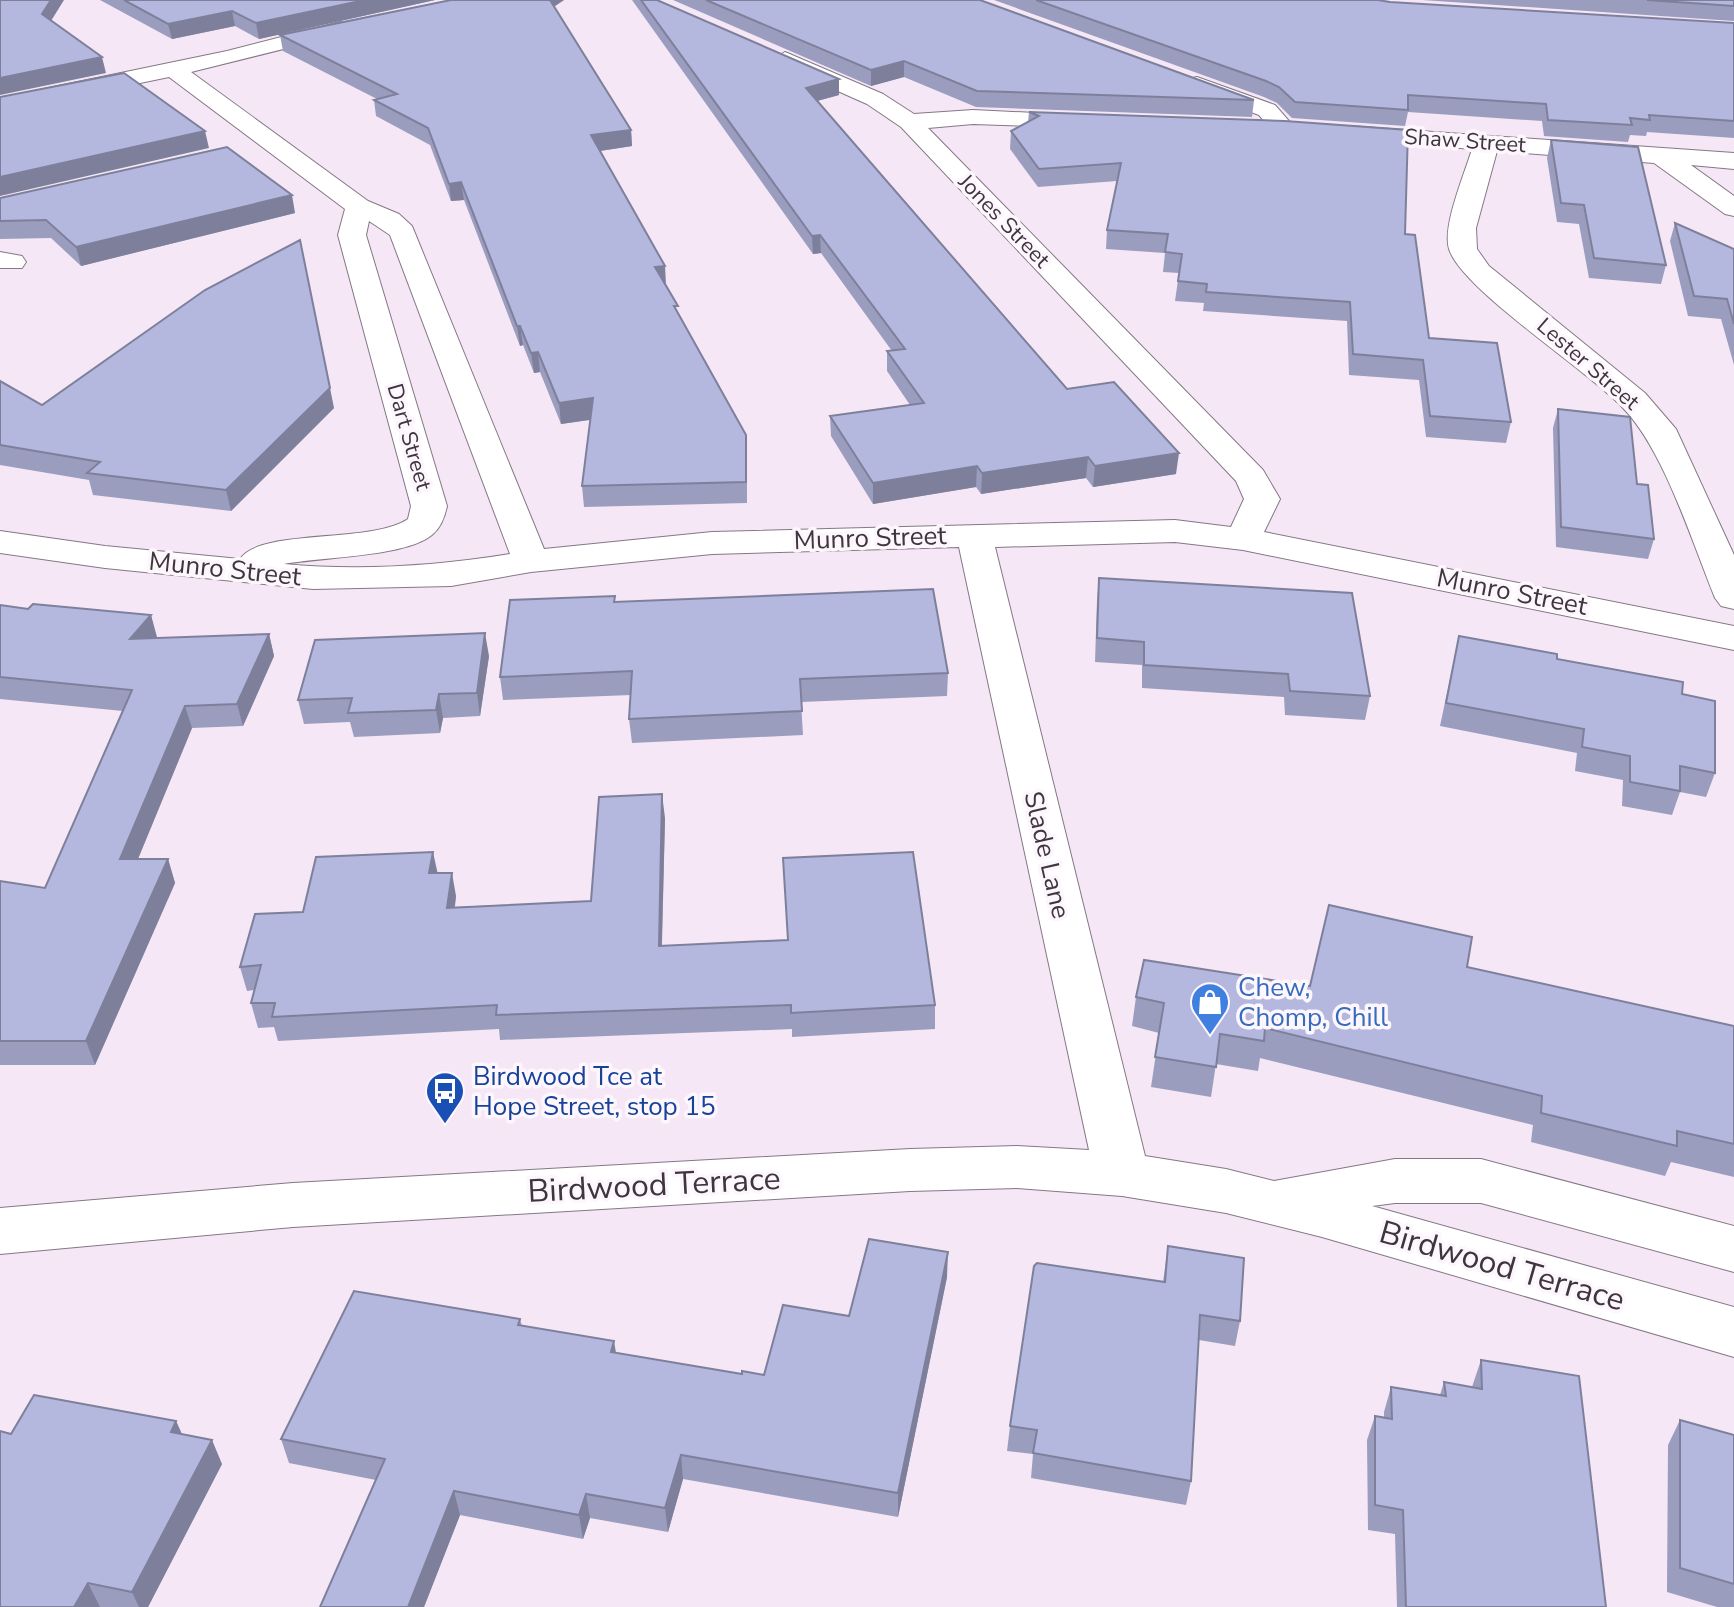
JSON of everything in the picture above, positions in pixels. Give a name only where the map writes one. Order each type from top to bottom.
[{"type":"street","points":[[0,105],[231,57],[297,37],[361,30]]},
{"type":"street","name":"Jones Street","points":[[762,49],[875,99],[909,122],[1251,477],[1262,499],[1243,539]]},
{"type":"street","points":[[174,70],[359,207],[389,220],[402,232],[531,561]]},
{"type":"street","points":[[1183,79],[1267,110],[1283,128]]},
{"type":"street","points":[[909,122],[973,117],[1112,122]]},
{"type":"street","name":"Shaw Street","points":[[1236,126],[1734,161]]},
{"type":"street","name":"Lester Street","points":[[1487,142],[1462,228],[1463,249],[1479,272],[1634,400],[1664,436],[1734,598]]},
{"type":"street","points":[[246,150],[276,143]]},
{"type":"street","points":[[1660,155],[1734,208]]},
{"type":"street","name":"Dart Street","points":[[234,570],[267,556],[295,550],[400,537],[418,528],[428,516],[429,506],[352,235],[359,207]]},
{"type":"street","name":"Munro Street","points":[[0,542],[313,578],[451,575],[531,561],[712,543],[1147,531],[1243,539],[1734,638]]},
{"type":"street","name":"Slade Lane","points":[[974,535],[1122,1174]]},
{"type":"street","name":"Birdwood Terrace","points":[[12,1226],[293,1205],[910,1170],[1017,1167],[1122,1174],[1270,1201],[1734,1332]]},
{"type":"street","name":"Birdwood Terrace","points":[[1270,1201],[1407,1180],[1481,1181],[1734,1249]]},
{"type":"building","points":[[0,0],[51,0],[42,14],[102,57],[0,78]]},
{"type":"building","points":[[124,0],[365,0],[256,23],[232,11],[168,24]]},
{"type":"building","points":[[451,0],[550,0],[631,130],[591,135],[665,266],[655,267],[746,435],[746,482],[582,486],[593,398],[559,403],[538,352],[531,353],[520,326],[517,326],[461,182],[449,184],[428,128],[374,100],[397,94],[280,35]]},
{"type":"building","points":[[641,0],[657,0],[839,79],[806,88],[1067,389],[1114,382],[1179,453],[1095,466],[1088,457],[982,473],[977,466],[873,483],[830,416],[924,403],[887,351],[905,349],[820,235],[812,236]]},
{"type":"building","points":[[706,0],[980,0],[1254,100],[977,91],[904,61],[871,70]]},
{"type":"building","points":[[1036,0],[1378,0],[1734,23],[1734,121],[1649,115],[1650,120],[1630,118],[1632,125],[1548,120],[1546,104],[1408,95],[1408,110],[1295,102],[1279,87],[1266,81]]},
{"type":"building","points":[[1647,0],[1734,0],[1734,6]]},
{"type":"building","points":[[124,73],[205,131],[0,177],[0,97]]},
{"type":"building","points":[[1029,112],[1285,121],[1408,130],[1405,234],[1415,235],[1429,338],[1497,343],[1511,422],[1430,416],[1423,360],[1353,354],[1350,302],[1206,292],[1207,284],[1178,281],[1182,254],[1165,252],[1168,234],[1107,230],[1121,163],[1039,169],[1011,131],[1039,116]]},
{"type":"building","points":[[1551,140],[1638,147],[1666,265],[1594,258],[1584,205],[1561,203]]},
{"type":"building","points":[[227,147],[292,195],[76,247],[46,220],[0,221],[0,198]]},
{"type":"building","points":[[1675,223],[1734,249],[1734,324],[1727,299],[1694,296]]},
{"type":"building","points":[[300,240],[330,388],[226,490],[87,473],[100,462],[0,445],[0,381],[42,405],[205,290]]},
{"type":"building","points":[[1558,409],[1630,417],[1637,484],[1648,485],[1654,539],[1561,527]]},
{"type":"building","points":[[1099,578],[1352,593],[1370,696],[1290,691],[1288,674],[1144,665],[1144,642],[1097,638]]},
{"type":"building","points":[[933,589],[948,673],[800,679],[802,711],[629,719],[632,671],[500,677],[510,600],[615,596],[614,602]]},
{"type":"building","points":[[33,604],[151,615],[130,639],[269,634],[237,704],[185,706],[120,859],[168,859],[86,1041],[0,1041],[0,881],[45,888],[132,690],[0,677],[0,605],[28,609]]},
{"type":"building","points":[[485,633],[477,693],[439,694],[436,710],[348,713],[352,698],[298,700],[315,640]]},
{"type":"building","points":[[1459,636],[1557,654],[1557,659],[1683,682],[1682,694],[1715,701],[1715,773],[1680,766],[1680,791],[1630,782],[1630,756],[1582,747],[1584,729],[1446,703]]},
{"type":"building","points":[[662,794],[659,946],[788,940],[783,858],[913,852],[935,1005],[791,1013],[791,1005],[496,1015],[497,1005],[272,1017],[275,1003],[251,1003],[261,965],[240,967],[255,914],[303,912],[316,857],[433,852],[429,873],[452,873],[447,908],[591,901],[599,797]]},
{"type":"building","points":[[1329,905],[1472,937],[1467,967],[1734,1026],[1734,1144],[1677,1131],[1677,1146],[1541,1113],[1542,1096],[1265,1028],[1264,1041],[1220,1034],[1216,1067],[1155,1057],[1164,1003],[1136,997],[1144,960],[1310,986]]},
{"type":"building","points":[[869,1239],[948,1252],[898,1493],[681,1455],[665,1508],[586,1494],[579,1515],[454,1491],[408,1607],[320,1607],[385,1459],[281,1439],[354,1291],[520,1319],[518,1325],[614,1341],[611,1352],[764,1375],[783,1305],[849,1316]]},
{"type":"building","points":[[1168,1246],[1244,1258],[1240,1321],[1200,1315],[1191,1481],[1033,1453],[1037,1430],[1010,1426],[1034,1266],[1037,1263],[1165,1282]]},
{"type":"building","points":[[1481,1360],[1579,1376],[1606,1607],[1406,1607],[1403,1510],[1375,1505],[1375,1416],[1392,1419],[1391,1387],[1446,1396],[1444,1382],[1482,1389]]},
{"type":"building","points":[[34,1395],[176,1421],[171,1432],[212,1440],[132,1592],[88,1583],[74,1607],[0,1607],[0,1431],[11,1434]]},
{"type":"building","points":[[1680,1420],[1734,1435],[1734,1584],[1680,1568]]},
{"type":"place","name":"Chew, Chomp, Chill","points":[[1210,1036]]},
{"type":"place","name":"Birdwood Tce at Hope Street, stop 15","points":[[445,1125]]}]
